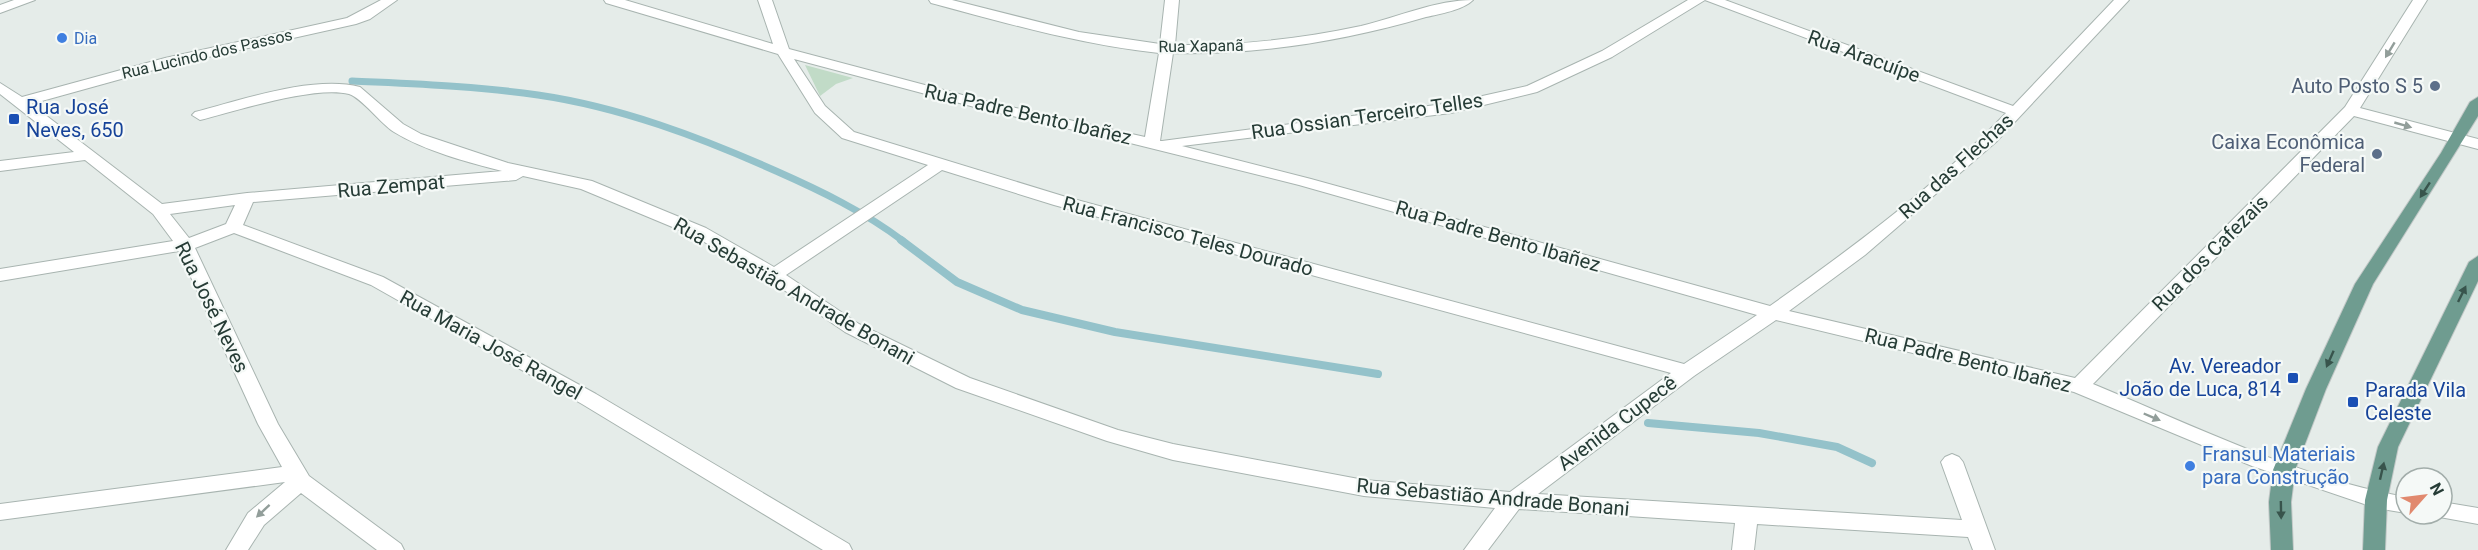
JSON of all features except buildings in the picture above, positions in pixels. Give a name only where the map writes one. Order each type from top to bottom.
[{"type":"main road","points":[[2282,550],[2280,502],[2284,470],[2301,423],[2364,284],[2478,102]]},
{"type":"main road","points":[[2374,550],[2376,500],[2388,447],[2478,262]]},
{"type":"street","points":[[0,9],[28,0]]},
{"type":"street","name":"Rua Lucindo dos Passos","points":[[21,102],[165,62],[351,21],[365,16],[390,0]]},
{"type":"street","name":"Rua Padre Bento Ibañez","points":[[611,0],[785,52],[987,106],[1154,144],[1305,182],[1773,313],[2079,386],[2284,470],[2376,500],[2394,503]]},
{"type":"street","name":"Rua Francisco Teles Dourado","points":[[765,0],[785,52],[815,106],[830,123],[848,135],[1060,201],[1687,371]]},
{"type":"street","name":"Rua Xapanã","points":[[936,0],[1106,42],[1167,49],[1242,46],[1352,31],[1443,9],[1466,0]]},
{"type":"street","points":[[1154,144],[1172,0]]},
{"type":"street","name":"Rua Ossian Terceiro Telles","points":[[1154,144],[1451,108],[1532,88],[1607,54],[1698,0]]},
{"type":"street","name":"Rua Aracuípe","points":[[1712,0],[2016,112]]},
{"type":"street","name":"Rua das Flechas","points":[[1773,313],[1859,251],[1990,139],[2122,0]]},
{"type":"street","name":"Rua dos Cafezais","points":[[2079,386],[2351,111],[2420,0]]},
{"type":"street","name":"Rua José Neves","points":[[0,87],[159,210],[185,245],[268,424],[298,478],[393,550]]},
{"type":"street","name":"Rua Sebastião Andrade Bonani","points":[[200,115],[294,93],[332,88],[355,90],[397,127],[415,137],[504,167],[586,185],[627,200],[699,232],[774,275],[852,328],[963,383],[1114,436],[1173,452],[1246,468],[1364,488],[1512,502],[1977,529]]},
{"type":"street","points":[[2351,111],[2478,144]]},
{"type":"street","points":[[0,166],[89,155]]},
{"type":"street","points":[[774,275],[879,207],[940,164]]},
{"type":"street","name":"Rua Zempat","points":[[247,198],[536,173]]},
{"type":"street","points":[[159,210],[247,198]]},
{"type":"street","points":[[0,275],[185,245],[213,237],[233,227],[247,198]]},
{"type":"street","name":"Rua Maria José Rangel","points":[[233,227],[377,281],[589,399],[841,550]]},
{"type":"street","name":"Avenida Cupecê","points":[[1475,550],[1512,502],[1687,371],[1773,313]]},
{"type":"street","points":[[1952,462],[1984,550]]},
{"type":"street","points":[[0,512],[298,478]]},
{"type":"street","points":[[237,550],[243,534],[261,510],[298,478]]},
{"type":"street","points":[[2454,512],[2478,516]]},
{"type":"street","points":[[1743,550],[1747,515]]},
{"type":"green space","points":[[805,65],[853,78],[836,84],[820,96]]},
{"type":"waterway","points":[[352,81],[515,92],[569,100],[629,115],[718,146],[792,178],[857,211],[903,241]]},
{"type":"waterway","points":[[901,240],[957,282],[1022,310],[1115,332],[1378,374]]},
{"type":"waterway","points":[[1648,423],[1759,433],[1837,447],[1872,463]]},
{"type":"place","name":"Dia","points":[[62,38]]},
{"type":"place","name":"Auto Posto S 5","points":[[2435,86]]},
{"type":"place","name":"Rua José Neves, 650","points":[[14,119]]},
{"type":"place","name":"Caixa Econômica Federal","points":[[2377,154]]},
{"type":"place","name":"Av. Vereador João de Luca, 814","points":[[2293,378]]},
{"type":"place","name":"Parada Vila Celeste","points":[[2353,402]]},
{"type":"place","name":"Fransul Materiais para Construção","points":[[2190,466]]}]
